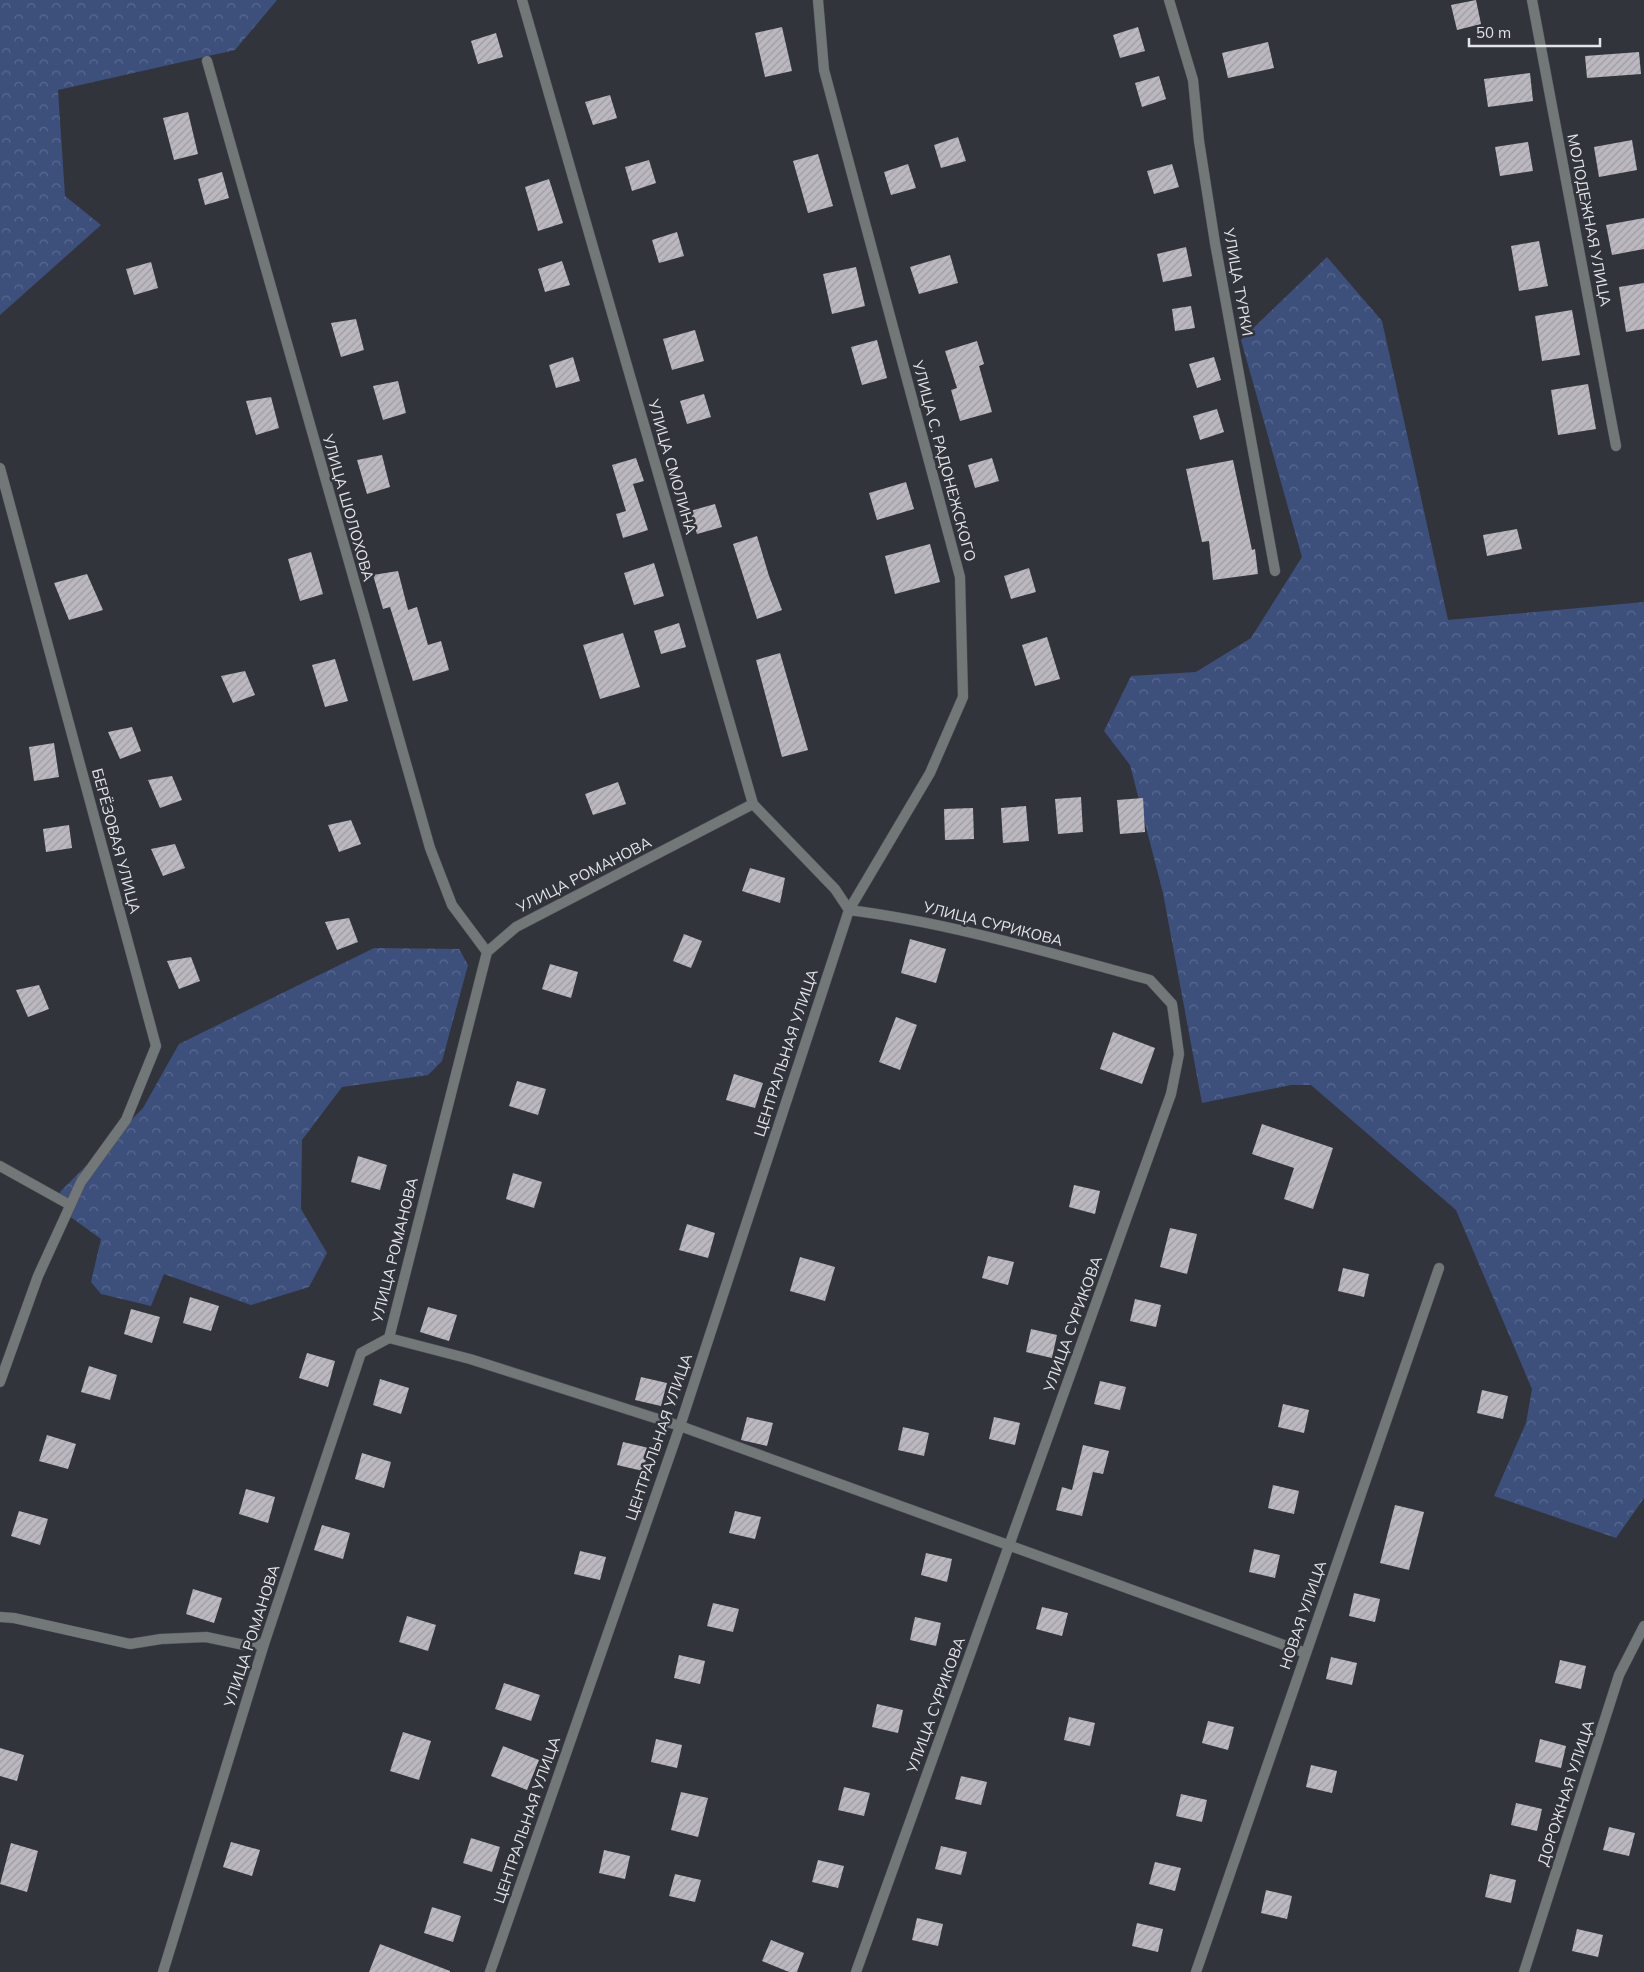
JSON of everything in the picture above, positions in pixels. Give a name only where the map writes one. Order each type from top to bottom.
[{"type":"street","name":"УЛИЦА СМОЛИНА","points":[[522,0],[753,804],[835,889],[849,910]]},
{"type":"street","name":"УЛИЦА С. РАДОНЕЖСКОГО","points":[[818,0],[824,70],[960,577],[963,697],[930,772],[849,910]]},
{"type":"street","name":"УЛИЦА ТУРКИ","points":[[1169,0],[1193,80],[1199,141],[1216,243],[1275,571]]},
{"type":"street","name":"МОЛОДЕЖНАЯ УЛИЦА","points":[[1532,0],[1616,446]]},
{"type":"street","name":"УЛИЦА ШОЛОХОВА","points":[[207,60],[430,848],[452,905],[487,952]]},
{"type":"street","name":"БЕРЁЗОВАЯ УЛИЦА","points":[[0,468],[156,1046],[126,1120],[81,1182],[70,1205],[38,1276],[0,1382]]},
{"type":"street","name":"УЛИЦА РОМАНОВА","points":[[163,1972],[264,1644],[361,1354],[388,1338],[487,952],[516,927],[753,804]]},
{"type":"street","name":"ЦЕНТРАЛЬНАЯ УЛИЦА","points":[[490,1972],[680,1426],[849,910]]},
{"type":"street","name":"УЛИЦА СУРИКОВА","points":[[849,910],[942,925],[1150,980],[1172,1004],[1179,1054],[1171,1094],[856,1972]]},
{"type":"street","points":[[0,1166],[70,1205]]},
{"type":"street","name":"НОВАЯ УЛИЦА","points":[[1196,1972],[1439,1268]]},
{"type":"street","points":[[388,1338],[470,1359],[680,1426],[1306,1653]]},
{"type":"street","points":[[0,1617],[14,1618],[130,1644],[161,1639],[206,1637],[244,1645],[264,1644]]},
{"type":"street","name":"ДОРОЖНАЯ УЛИЦА","points":[[1524,1972],[1619,1675],[1644,1626]]},
{"type":"green space","points":[[0,0],[277,0],[235,50],[58,90],[65,196],[101,225],[0,315]]},
{"type":"green space","points":[[1327,257],[1382,321],[1448,620],[1644,602],[1644,1498],[1616,1538],[1494,1496],[1526,1423],[1532,1389],[1456,1210],[1311,1085],[1291,1085],[1202,1103],[1163,893],[1130,765],[1104,731],[1131,676],[1196,672],[1251,638],[1302,557],[1241,340]]},
{"type":"green space","points":[[374,948],[459,949],[468,965],[442,1061],[428,1075],[342,1087],[302,1140],[301,1209],[327,1253],[309,1287],[251,1305],[164,1274],[151,1306],[101,1294],[91,1282],[101,1239],[65,1213],[60,1192],[143,1108],[179,1044]]},
{"type":"building","points":[[1476,0],[1481,24],[1457,30],[1451,5]]},
{"type":"building","points":[[782,27],[792,71],[765,77],[755,33]]},
{"type":"building","points":[[1138,27],[1145,51],[1120,58],[1113,35]]},
{"type":"building","points":[[496,33],[503,57],[478,64],[471,41]]},
{"type":"building","points":[[1268,42],[1274,68],[1228,78],[1222,53]]},
{"type":"building","points":[[1639,52],[1641,74],[1587,78],[1585,56]]},
{"type":"building","points":[[1530,73],[1533,101],[1488,107],[1484,79]]},
{"type":"building","points":[[1159,76],[1166,99],[1142,107],[1135,83]]},
{"type":"building","points":[[610,95],[617,118],[593,125],[585,102]]},
{"type":"building","points":[[188,112],[198,154],[174,160],[163,118]]},
{"type":"building","points":[[958,137],[966,161],[941,168],[934,145]]},
{"type":"building","points":[[1632,140],[1637,170],[1599,177],[1594,147]]},
{"type":"building","points":[[1528,142],[1533,171],[1500,176],[1495,147]]},
{"type":"building","points":[[818,154],[833,206],[808,213],[793,161]]},
{"type":"building","points":[[649,160],[656,183],[632,191],[625,167]]},
{"type":"building","points":[[908,164],[916,188],[891,195],[884,172]]},
{"type":"building","points":[[1172,164],[1179,187],[1154,194],[1147,171]]},
{"type":"building","points":[[222,172],[229,198],[205,205],[198,179]]},
{"type":"building","points":[[549,179],[563,223],[538,231],[525,187]]},
{"type":"building","points":[[1644,218],[1644,249],[1612,255],[1606,225]]},
{"type":"building","points":[[677,232],[684,256],[659,263],[652,240]]},
{"type":"building","points":[[1539,241],[1548,286],[1519,291],[1511,246]]},
{"type":"building","points":[[1186,247],[1192,276],[1163,282],[1157,254]]},
{"type":"building","points":[[950,255],[958,283],[919,294],[910,267]]},
{"type":"building","points":[[562,261],[570,285],[545,292],[538,269]]},
{"type":"building","points":[[151,262],[158,288],[134,295],[126,269]]},
{"type":"building","points":[[856,267],[865,306],[832,314],[823,274]]},
{"type":"building","points":[[1644,283],[1644,329],[1626,332],[1619,287]]},
{"type":"building","points":[[1191,306],[1195,328],[1175,331],[1172,309]]},
{"type":"building","points":[[1572,310],[1580,355],[1542,361],[1535,316]]},
{"type":"building","points":[[356,319],[364,350],[341,357],[331,323]]},
{"type":"building","points":[[695,330],[704,361],[672,370],[663,339]]},
{"type":"building","points":[[877,340],[887,378],[862,385],[851,347]]},
{"type":"building","points":[[977,341],[984,364],[979,366],[992,412],[960,421],[951,390],[957,388],[945,351]]},
{"type":"building","points":[[573,357],[580,381],[556,388],[549,365]]},
{"type":"building","points":[[1214,357],[1221,380],[1197,388],[1189,364]]},
{"type":"building","points":[[398,381],[406,413],[383,420],[373,386]]},
{"type":"building","points":[[1588,384],[1596,429],[1558,435],[1551,390]]},
{"type":"building","points":[[704,394],[711,417],[687,424],[680,401]]},
{"type":"building","points":[[271,397],[279,428],[256,435],[246,401]]},
{"type":"building","points":[[1217,409],[1224,432],[1200,440],[1193,416]]},
{"type":"building","points":[[382,455],[390,487],[367,494],[357,460]]},
{"type":"building","points":[[636,458],[644,481],[633,484],[648,530],[623,538],[616,514],[626,511],[612,465]]},
{"type":"building","points":[[992,458],[999,481],[975,488],[968,465]]},
{"type":"building","points":[[1233,460],[1252,550],[1255,549],[1258,574],[1213,580],[1209,541],[1202,542],[1186,469]]},
{"type":"building","points":[[906,482],[914,509],[877,520],[869,493]]},
{"type":"building","points":[[715,504],[722,527],[697,534],[690,511]]},
{"type":"building","points":[[1517,529],[1522,549],[1487,556],[1483,535]]},
{"type":"building","points":[[757,536],[782,610],[757,619],[733,544]]},
{"type":"building","points":[[930,544],[940,582],[895,594],[885,556]]},
{"type":"building","points":[[311,552],[323,594],[300,601],[288,559]]},
{"type":"building","points":[[654,563],[664,596],[634,605],[624,573]]},
{"type":"building","points":[[1029,568],[1036,592],[1011,599],[1004,576]]},
{"type":"building","points":[[398,571],[408,610],[417,607],[428,645],[441,641],[449,670],[413,681],[390,607],[383,609],[373,575]]},
{"type":"building","points":[[87,574],[103,610],[69,620],[54,583]]},
{"type":"building","points":[[679,623],[686,647],[661,654],[654,631]]},
{"type":"building","points":[[623,633],[640,687],[600,699],[583,645]]},
{"type":"building","points":[[1047,637],[1060,679],[1035,686],[1022,645]]},
{"type":"building","points":[[780,653],[808,750],[782,757],[756,660]]},
{"type":"building","points":[[335,659],[348,701],[325,707],[312,665]]},
{"type":"building","points":[[245,671],[255,695],[233,703],[221,676]]},
{"type":"building","points":[[132,727],[141,751],[120,759],[108,732]]},
{"type":"building","points":[[54,743],[59,777],[34,781],[29,747]]},
{"type":"building","points":[[172,776],[182,800],[160,808],[148,780]]},
{"type":"building","points":[[618,782],[626,804],[593,815],[585,794]]},
{"type":"building","points":[[1081,797],[1083,832],[1058,834],[1055,799]]},
{"type":"building","points":[[1143,798],[1145,832],[1120,834],[1117,800]]},
{"type":"building","points":[[1026,806],[1029,841],[1003,843],[1001,808]]},
{"type":"building","points":[[973,808],[974,839],[945,840],[944,809]]},
{"type":"building","points":[[351,820],[361,844],[339,852],[328,825]]},
{"type":"building","points":[[69,825],[72,848],[46,852],[43,829]]},
{"type":"building","points":[[175,844],[185,868],[163,876],[151,849]]},
{"type":"building","points":[[750,868],[785,878],[780,903],[742,891]]},
{"type":"building","points":[[349,918],[358,942],[337,950],[325,922]]},
{"type":"building","points":[[684,934],[702,941],[691,968],[673,961]]},
{"type":"building","points":[[910,939],[946,949],[936,983],[901,973]]},
{"type":"building","points":[[191,957],[200,981],[179,989],[167,961]]},
{"type":"building","points":[[550,964],[578,972],[571,998],[542,989]]},
{"type":"building","points":[[39,985],[49,1009],[28,1017],[16,990]]},
{"type":"building","points":[[896,1017],[917,1025],[900,1070],[879,1062]]},
{"type":"building","points":[[1113,1032],[1155,1048],[1142,1084],[1100,1069]]},
{"type":"building","points":[[734,1074],[763,1083],[755,1108],[726,1100]]},
{"type":"building","points":[[517,1081],[546,1089],[538,1115],[509,1106]]},
{"type":"building","points":[[1262,1124],[1333,1148],[1313,1209],[1284,1199],[1294,1168],[1252,1154]]},
{"type":"building","points":[[358,1156],[387,1165],[380,1190],[351,1182]]},
{"type":"building","points":[[513,1173],[542,1182],[534,1208],[506,1199]]},
{"type":"building","points":[[1074,1185],[1100,1191],[1095,1214],[1069,1207]]},
{"type":"building","points":[[687,1224],[715,1233],[708,1258],[679,1250]]},
{"type":"building","points":[[1170,1228],[1197,1234],[1187,1274],[1160,1267]]},
{"type":"building","points":[[988,1256],[1014,1262],[1008,1285],[982,1278]]},
{"type":"building","points":[[800,1257],[835,1267],[825,1301],[790,1291]]},
{"type":"building","points":[[1343,1268],[1369,1274],[1364,1297],[1338,1291]]},
{"type":"building","points":[[190,1297],[219,1306],[211,1331],[183,1323]]},
{"type":"building","points":[[1135,1299],[1161,1305],[1156,1327],[1130,1321]]},
{"type":"building","points":[[428,1307],[457,1315],[449,1341],[420,1332]]},
{"type":"building","points":[[131,1309],[160,1317],[152,1343],[124,1334]]},
{"type":"building","points":[[1031,1329],[1057,1335],[1052,1358],[1026,1352]]},
{"type":"building","points":[[307,1353],[335,1361],[328,1387],[299,1378]]},
{"type":"building","points":[[89,1366],[117,1375],[110,1400],[81,1392]]},
{"type":"building","points":[[641,1377],[667,1383],[661,1406],[635,1400]]},
{"type":"building","points":[[380,1379],[409,1388],[401,1414],[373,1405]]},
{"type":"building","points":[[1100,1381],[1126,1387],[1120,1410],[1094,1404]]},
{"type":"building","points":[[1482,1390],[1508,1396],[1503,1419],[1477,1413]]},
{"type":"building","points":[[1283,1404],[1309,1410],[1304,1433],[1278,1427]]},
{"type":"building","points":[[747,1417],[773,1423],[767,1446],[741,1440]]},
{"type":"building","points":[[994,1417],[1020,1423],[1015,1445],[989,1439]]},
{"type":"building","points":[[903,1427],[929,1433],[924,1456],[898,1450]]},
{"type":"building","points":[[47,1435],[76,1444],[68,1469],[39,1461]]},
{"type":"building","points":[[623,1442],[649,1448],[643,1471],[617,1465]]},
{"type":"building","points":[[1083,1445],[1109,1451],[1103,1474],[1093,1472],[1082,1516],[1056,1510],[1062,1487],[1072,1490]]},
{"type":"building","points":[[362,1453],[391,1462],[384,1488],[355,1479]]},
{"type":"building","points":[[1273,1485],[1299,1491],[1294,1514],[1268,1508]]},
{"type":"building","points":[[246,1489],[275,1497],[268,1523],[239,1514]]},
{"type":"building","points":[[1395,1505],[1424,1512],[1409,1570],[1380,1563]]},
{"type":"building","points":[[19,1511],[48,1519],[40,1545],[11,1536]]},
{"type":"building","points":[[735,1511],[761,1517],[755,1539],[729,1533]]},
{"type":"building","points":[[322,1525],[350,1533],[343,1559],[314,1550]]},
{"type":"building","points":[[1254,1549],[1280,1555],[1275,1578],[1249,1572]]},
{"type":"building","points":[[580,1551],[606,1557],[600,1580],[574,1574]]},
{"type":"building","points":[[926,1553],[952,1559],[947,1582],[921,1575]]},
{"type":"building","points":[[193,1589],[222,1598],[214,1623],[186,1614]]},
{"type":"building","points":[[1354,1593],[1380,1599],[1375,1622],[1349,1616]]},
{"type":"building","points":[[713,1603],[739,1609],[733,1632],[707,1626]]},
{"type":"building","points":[[1042,1607],[1068,1613],[1062,1636],[1036,1629]]},
{"type":"building","points":[[407,1616],[436,1625],[428,1651],[399,1642]]},
{"type":"building","points":[[915,1617],[941,1623],[936,1646],[910,1640]]},
{"type":"building","points":[[679,1655],[705,1661],[700,1684],[674,1678]]},
{"type":"building","points":[[1331,1657],[1357,1663],[1352,1685],[1326,1679]]},
{"type":"building","points":[[1560,1660],[1586,1666],[1581,1689],[1555,1683]]},
{"type":"building","points":[[504,1683],[540,1695],[531,1721],[495,1709]]},
{"type":"building","points":[[877,1704],[903,1710],[898,1733],[872,1727]]},
{"type":"building","points":[[1069,1717],[1095,1723],[1090,1746],[1064,1740]]},
{"type":"building","points":[[1208,1721],[1234,1727],[1228,1750],[1202,1743]]},
{"type":"building","points":[[403,1732],[431,1741],[419,1780],[390,1771]]},
{"type":"building","points":[[656,1739],[682,1745],[677,1768],[651,1762]]},
{"type":"building","points":[[1540,1739],[1566,1746],[1561,1768],[1535,1762]]},
{"type":"building","points":[[503,1746],[539,1760],[527,1790],[491,1776]]},
{"type":"building","points":[[0,1748],[24,1755],[17,1781],[0,1776]]},
{"type":"building","points":[[1311,1765],[1337,1771],[1332,1793],[1306,1787]]},
{"type":"building","points":[[961,1776],[987,1782],[981,1805],[955,1799]]},
{"type":"building","points":[[844,1787],[870,1793],[864,1816],[838,1810]]},
{"type":"building","points":[[681,1792],[708,1798],[698,1837],[671,1830]]},
{"type":"building","points":[[1181,1794],[1207,1800],[1202,1822],[1176,1816]]},
{"type":"building","points":[[1516,1803],[1542,1809],[1537,1831],[1511,1825]]},
{"type":"building","points":[[1609,1827],[1635,1833],[1629,1856],[1603,1850]]},
{"type":"building","points":[[471,1838],[500,1847],[492,1872],[463,1863]]},
{"type":"building","points":[[231,1842],[260,1850],[252,1876],[223,1867]]},
{"type":"building","points":[[11,1843],[38,1851],[27,1892],[0,1884]]},
{"type":"building","points":[[941,1846],[967,1852],[961,1875],[935,1869]]},
{"type":"building","points":[[604,1850],[630,1856],[625,1879],[599,1873]]},
{"type":"building","points":[[818,1860],[844,1866],[838,1888],[812,1882]]},
{"type":"building","points":[[1155,1862],[1181,1868],[1175,1891],[1149,1884]]},
{"type":"building","points":[[675,1874],[701,1880],[695,1902],[669,1896]]},
{"type":"building","points":[[1490,1874],[1516,1880],[1511,1903],[1485,1897]]},
{"type":"building","points":[[1266,1890],[1292,1896],[1287,1919],[1261,1913]]},
{"type":"building","points":[[432,1907],[461,1916],[453,1942],[424,1933]]},
{"type":"building","points":[[917,1918],[943,1924],[938,1946],[912,1940]]},
{"type":"building","points":[[1137,1923],[1163,1929],[1158,1952],[1132,1946]]},
{"type":"building","points":[[1577,1929],[1603,1935],[1598,1957],[1572,1951]]},
{"type":"building","points":[[771,1940],[804,1953],[797,1972],[789,1972],[762,1961]]},
{"type":"building","points":[[380,1944],[450,1971],[450,1972],[369,1972]]}]
